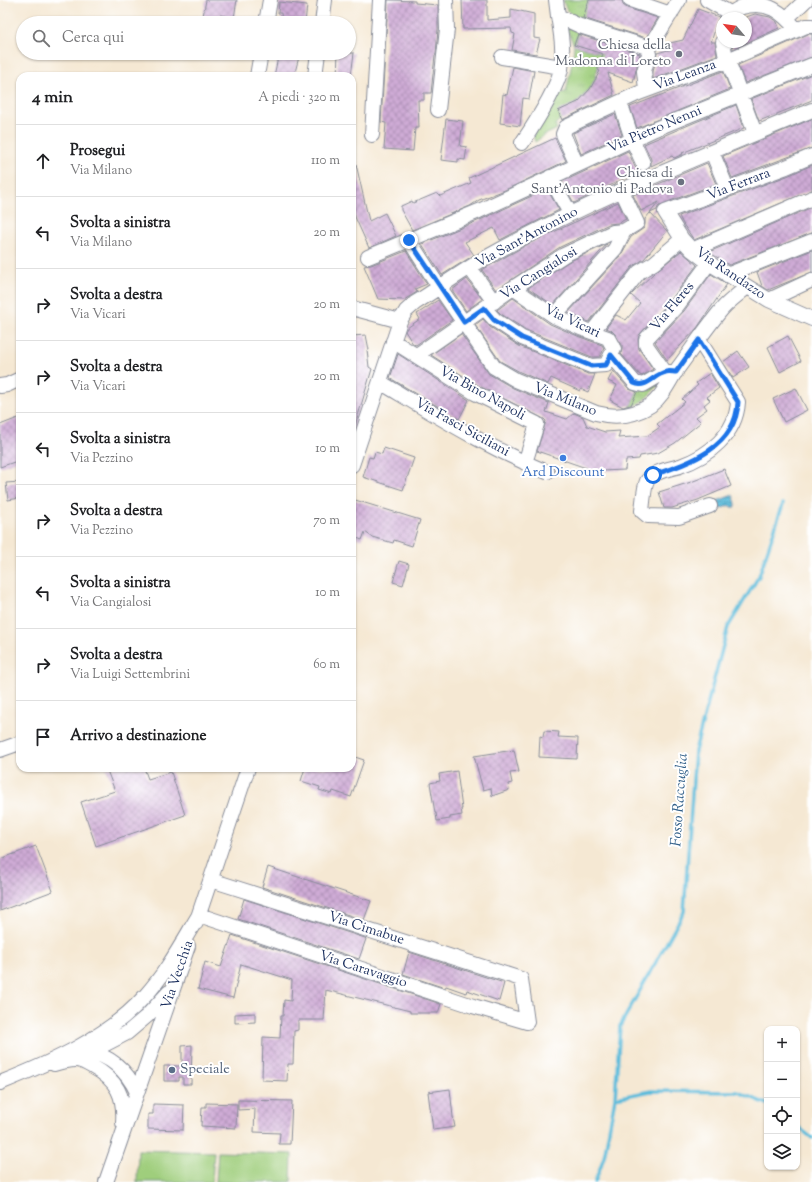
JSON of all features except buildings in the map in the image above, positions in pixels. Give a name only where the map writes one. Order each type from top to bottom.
[{"type":"street","points":[[267,16],[270,0]]},
{"type":"street","points":[[323,16],[325,0]]},
{"type":"street","points":[[372,135],[380,0]]},
{"type":"street","points":[[438,110],[447,29],[445,0]]},
{"type":"street","points":[[522,143],[559,77],[563,45],[556,0]]},
{"type":"street","points":[[630,0],[671,14]]},
{"type":"street","points":[[646,90],[644,71],[651,49],[679,0]]},
{"type":"street","points":[[707,0],[732,10],[749,3],[764,3],[787,18],[797,30]]},
{"type":"street","points":[[787,18],[806,0]]},
{"type":"street","points":[[558,16],[580,26],[651,49]]},
{"type":"street","name":"Via Leanza","points":[[577,165],[563,134],[566,127],[646,90],[728,60],[806,26],[812,26]]},
{"type":"street","points":[[724,48],[755,133]]},
{"type":"street","points":[[502,57],[561,67]]},
{"type":"street","points":[[258,72],[260,60]]},
{"type":"street","points":[[316,72],[317,60]]},
{"type":"street","name":"Via Pietro Nenni","points":[[368,257],[479,211],[632,139],[812,65]]},
{"type":"street","name":"Via Sant'Antonino","points":[[380,382],[400,321],[406,311],[415,303],[470,268],[570,214],[755,133],[812,110]]},
{"type":"street","points":[[623,111],[632,139],[643,163]]},
{"type":"street","points":[[712,152],[724,181],[726,190]]},
{"type":"street","name":"Via Ferrara","points":[[665,212],[812,156]]},
{"type":"street","points":[[550,177],[570,214]]},
{"type":"street","points":[[554,316],[615,249],[624,231],[637,223],[622,191]]},
{"type":"street","points":[[692,250],[812,198]]},
{"type":"street","name":"Via Randazzo","points":[[665,212],[682,239],[692,250],[708,263],[768,300],[811,318]]},
{"type":"street","name":"Via Cangialosi","points":[[416,355],[513,288],[564,255],[613,232],[624,231]]},
{"type":"street","points":[[592,332],[640,272],[654,263],[682,239]]},
{"type":"street","name":"Via Milano","points":[[409,240],[494,367],[516,380],[596,413],[606,415],[616,416],[635,413],[650,405],[663,393],[670,372],[699,340],[722,309],[747,287]]},
{"type":"street","points":[[727,275],[812,241]]},
{"type":"street","name":"Via Fleres","points":[[670,372],[646,345],[646,339],[677,306],[708,263]]},
{"type":"street","points":[[470,268],[489,305],[494,320],[522,338],[591,366],[606,365],[611,355]]},
{"type":"street","points":[[768,300],[812,280]]},
{"type":"street","name":"Via Vicari","points":[[513,288],[554,316],[608,338],[614,349],[611,355],[634,383],[638,385],[646,384],[670,372]]},
{"type":"street","points":[[356,309],[400,321]]},
{"type":"street","points":[[699,340],[738,402],[737,413],[733,424],[717,445],[705,454],[682,465],[653,475],[647,481],[642,511],[648,516],[679,517],[710,506]]},
{"type":"street","name":"Via Bino Napoli","points":[[393,341],[475,393],[537,424],[525,463]]},
{"type":"street","points":[[0,386],[7,385],[16,380]]},
{"type":"street","points":[[356,453],[380,382]]},
{"type":"street","name":"Via Fasci Siciliani","points":[[380,382],[450,423],[525,463],[546,472]]},
{"type":"street","points":[[0,750],[16,744]]},
{"type":"street","name":"Via Vecchia","points":[[106,1182],[199,915],[247,772]]},
{"type":"street","name":"Via Cimabue","points":[[211,880],[521,979],[527,1022]]},
{"type":"street","points":[[75,1054],[96,1036],[120,1020],[145,996],[170,965],[199,915]]},
{"type":"street","name":"Via Caravaggio","points":[[199,915],[472,1006],[527,1022]]},
{"type":"street","points":[[0,1083],[75,1054],[93,1052],[127,1033],[147,1016],[173,989]]},
{"type":"street","points":[[93,1052],[104,1056],[124,1071],[132,1081],[137,1092]]},
{"type":"street","points":[[75,1054],[112,1080],[119,1090],[124,1114],[123,1134]]},
{"type":"green space","points":[[563,0],[589,0],[583,21],[568,11]]},
{"type":"green space","points":[[566,27],[579,31],[574,45]]},
{"type":"green space","points":[[574,45],[603,54],[595,76],[596,78],[582,97],[555,125],[557,129],[535,142],[533,135],[559,93],[566,92]]},
{"type":"green space","points":[[659,382],[660,383],[646,398],[629,409],[638,390]]},
{"type":"green space","points":[[138,1150],[214,1152],[212,1182],[137,1182]]},
{"type":"green space","points":[[218,1152],[292,1154],[291,1182],[216,1182]]},
{"type":"water","points":[[733,495],[736,503],[735,507],[731,507],[730,505],[720,509],[717,501]]},
{"type":"waterway","name":"Fosso Raccuglia","points":[[595,1182],[604,1157],[615,1098],[620,1026],[684,912],[695,751],[728,627],[759,576],[783,504]]},
{"type":"waterway","name":"Fosso Raccuglia","points":[[615,1098],[651,1091],[738,1092],[764,1103]]},
{"type":"waterway","name":"Fosso Raccuglia","points":[[800,1128],[812,1138]]},
{"type":"place","name":"Chiesa della Madonna di Loreto","points":[[679,54]]},
{"type":"place","name":"Chiesa di Sant'Antonio di Padova","points":[[681,182]]},
{"type":"place","name":"Ard Discount","points":[[563,458]]},
{"type":"place","name":"Speciale","points":[[172,1070]]},
{"type":"route","points":[[409,240],[464,322],[484,308],[494,320],[522,338],[591,366],[606,365],[611,355],[634,383],[638,385],[646,384],[665,372],[676,372],[699,340],[738,402],[737,413],[733,424],[717,445],[705,454],[682,465],[653,475]]}]
